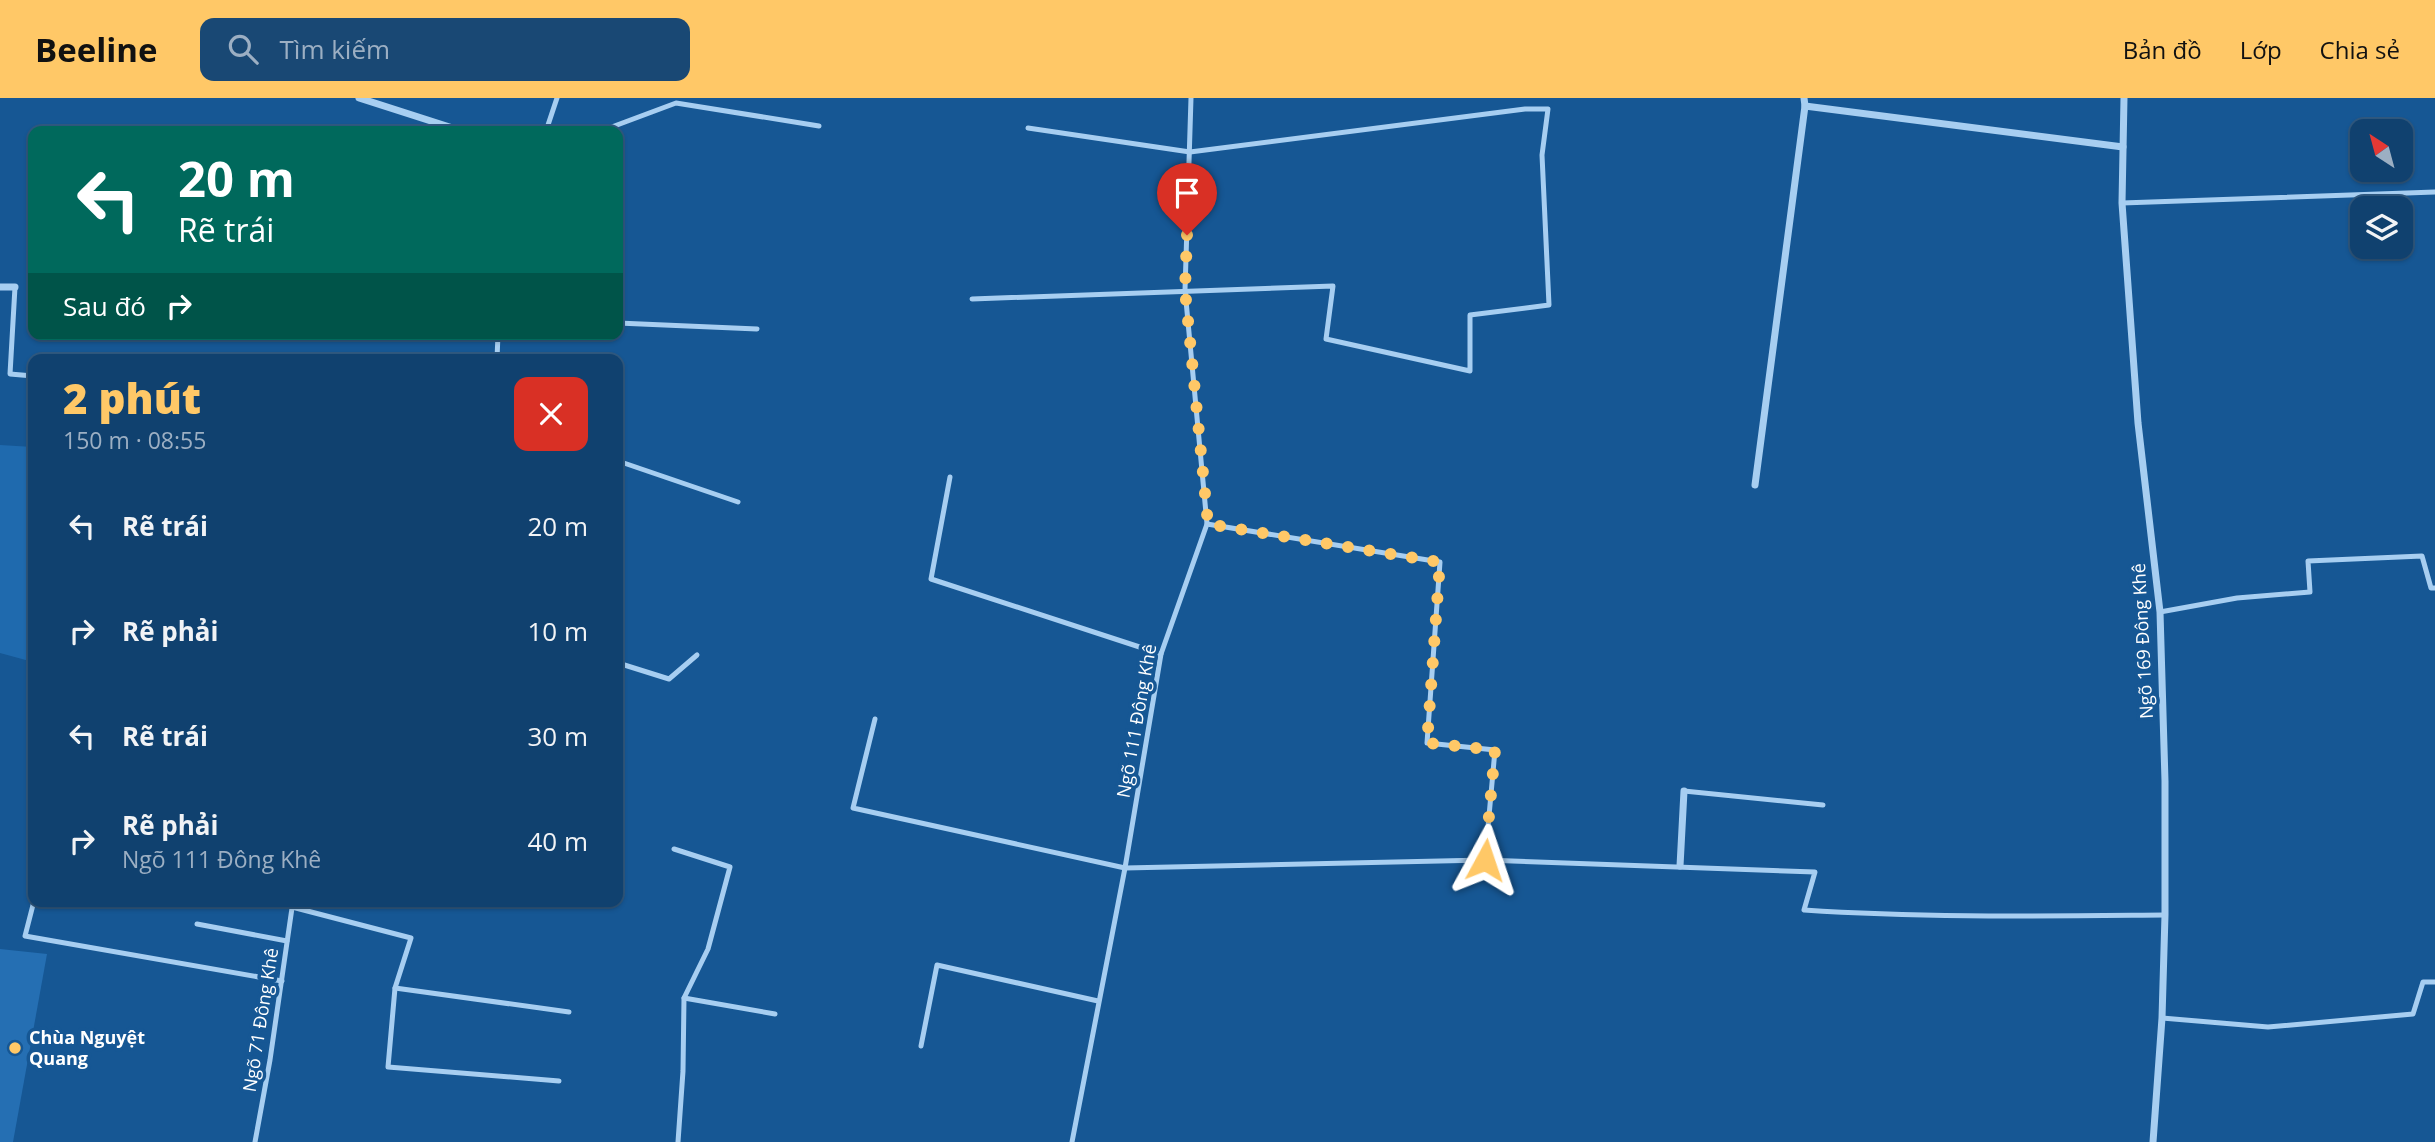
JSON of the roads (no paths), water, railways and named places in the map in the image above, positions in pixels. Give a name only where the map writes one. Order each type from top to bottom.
[{"type":"street","points":[[359,98],[446,126]]},
{"type":"street","name":"Ngõ 169 Đông Khê","points":[[2124,98],[2122,203],[2138,423],[2161,612],[2165,915],[2162,1018],[2153,1142]]},
{"type":"street","points":[[1755,485],[1805,102],[2123,147]]},
{"type":"street","points":[[0,286],[15,287]]},
{"type":"street","points":[[1680,866],[1684,791]]},
{"type":"lane","points":[[548,126],[557,98]]},
{"type":"lane","name":"Ngõ 111 Đông Khê","points":[[1072,1142],[1125,867],[1161,654],[1208,524],[1185,290],[1191,98]]},
{"type":"lane","points":[[614,126],[676,103],[819,126]]},
{"type":"lane","points":[[972,299],[1333,286],[1326,338],[1470,371],[1470,314],[1549,304],[1542,155],[1548,109],[1525,109],[1190,152],[1028,128]]},
{"type":"lane","points":[[2122,203],[2435,192]]},
{"type":"lane","points":[[15,287],[10,374],[28,376]]},
{"type":"lane","points":[[623,323],[757,329]]},
{"type":"lane","points":[[623,463],[738,502]]},
{"type":"lane","points":[[950,477],[931,579],[1161,654]]},
{"type":"lane","points":[[1208,524],[1440,562],[1427,743],[1495,750],[1485,860]]},
{"type":"lane","points":[[2161,612],[2237,598],[2310,592],[2308,561],[2422,556],[2431,588],[2435,588]]},
{"type":"lane","points":[[623,665],[670,679],[696,655]]},
{"type":"lane","points":[[875,719],[853,808],[1125,867],[1485,860],[1815,872],[1804,910],[1864,914],[2165,915]]},
{"type":"lane","points":[[1684,791],[1823,804]]},
{"type":"lane","points":[[674,849],[730,867],[708,949],[684,998],[678,1142]]},
{"type":"lane","points":[[32,907],[25,936],[282,981]]},
{"type":"lane","name":"Ngõ 71 Đông Khê","points":[[255,1142],[293,907]]},
{"type":"lane","points":[[303,907],[411,938],[395,988],[388,1067],[559,1081]]},
{"type":"lane","points":[[197,924],[287,941]]},
{"type":"lane","points":[[920,1046],[937,965],[1098,1001]]},
{"type":"lane","points":[[2162,1018],[2268,1027],[2413,1014],[2423,982],[2435,982]]},
{"type":"lane","points":[[395,988],[569,1012]]},
{"type":"lane","points":[[684,998],[775,1014]]},
{"type":"place","name":"Chùa Nguyệt Quang","points":[[15,1048]]}]
